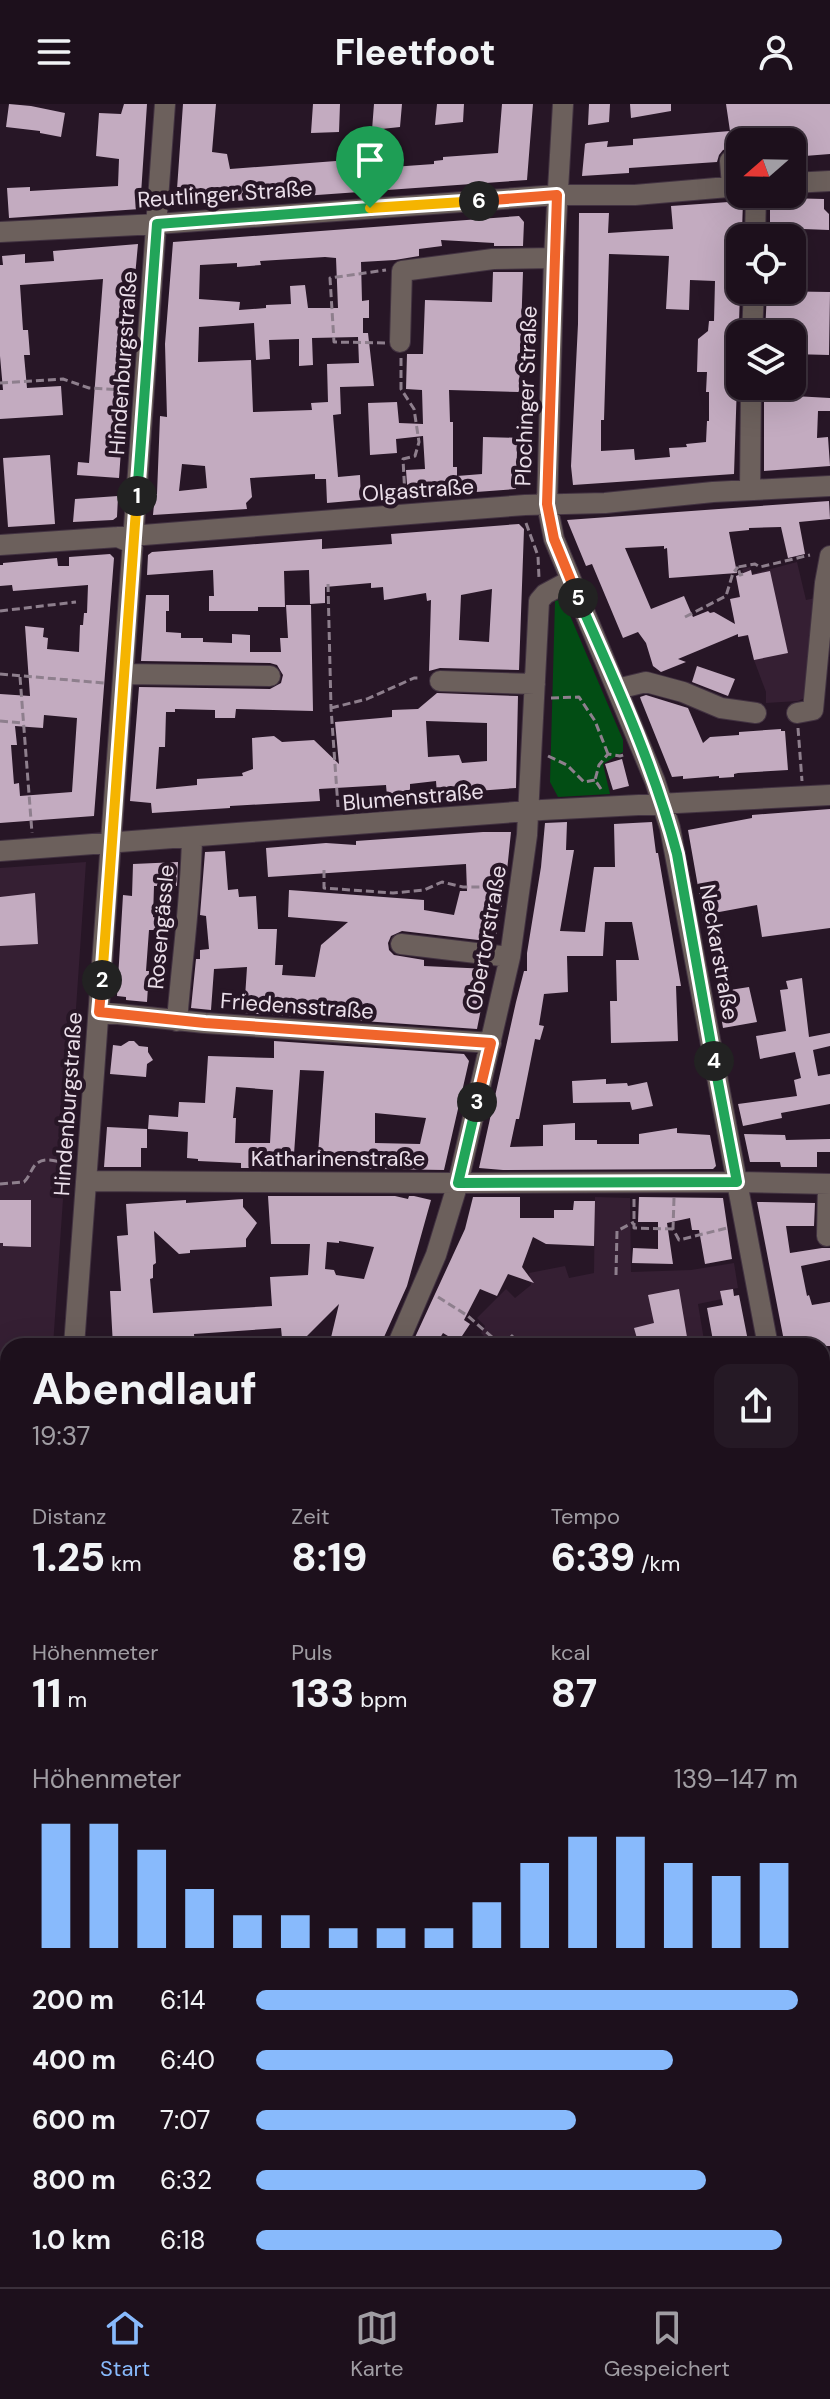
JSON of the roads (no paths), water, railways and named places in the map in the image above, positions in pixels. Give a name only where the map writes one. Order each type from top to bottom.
[{"type":"street","name":"Hindenburgstraße","points":[[75,1338],[165,104]]},
{"type":"street","name":"Plochinger Straße","points":[[563,104],[554,258],[547,504],[554,539],[571,580]]},
{"type":"street","points":[[806,182],[830,181]]},
{"type":"street","name":"Reutlinger Straße","points":[[0,232],[157,224],[557,195],[626,196],[726,187]]},
{"type":"street","points":[[400,342],[402,271],[493,259],[554,258]]},
{"type":"street","points":[[750,490],[751,400]]},
{"type":"street","name":"Olgastraße","points":[[0,545],[525,505],[605,503],[830,486]]},
{"type":"street","points":[[797,713],[813,710],[825,555]]},
{"type":"street","points":[[529,811],[539,601],[545,594],[571,580]]},
{"type":"street","name":"Neckarstraße","points":[[571,580],[663,803],[677,854],[766,1338]]},
{"type":"street","points":[[123,679],[270,676]]},
{"type":"street","points":[[440,681],[535,691]]},
{"type":"street","points":[[617,689],[646,682],[683,692],[721,708],[756,713]]},
{"type":"street","name":"Blumenstraße","points":[[0,851],[529,811],[830,795]]},
{"type":"street","name":"Obertorstraße","points":[[400,1338],[436,1255],[458,1183],[510,957],[529,811]]},
{"type":"street","name":"Rosengässle","points":[[177,1021],[191,887],[192,837]]},
{"type":"street","points":[[401,944],[510,957]]},
{"type":"street","name":"Friedensstraße","points":[[99,1012],[177,1021],[491,1043]]},
{"type":"street","name":"Katharinenstraße","points":[[87,1174],[458,1183],[829,1184]]},
{"type":"street","points":[[827,1236],[829,1184]]}]
